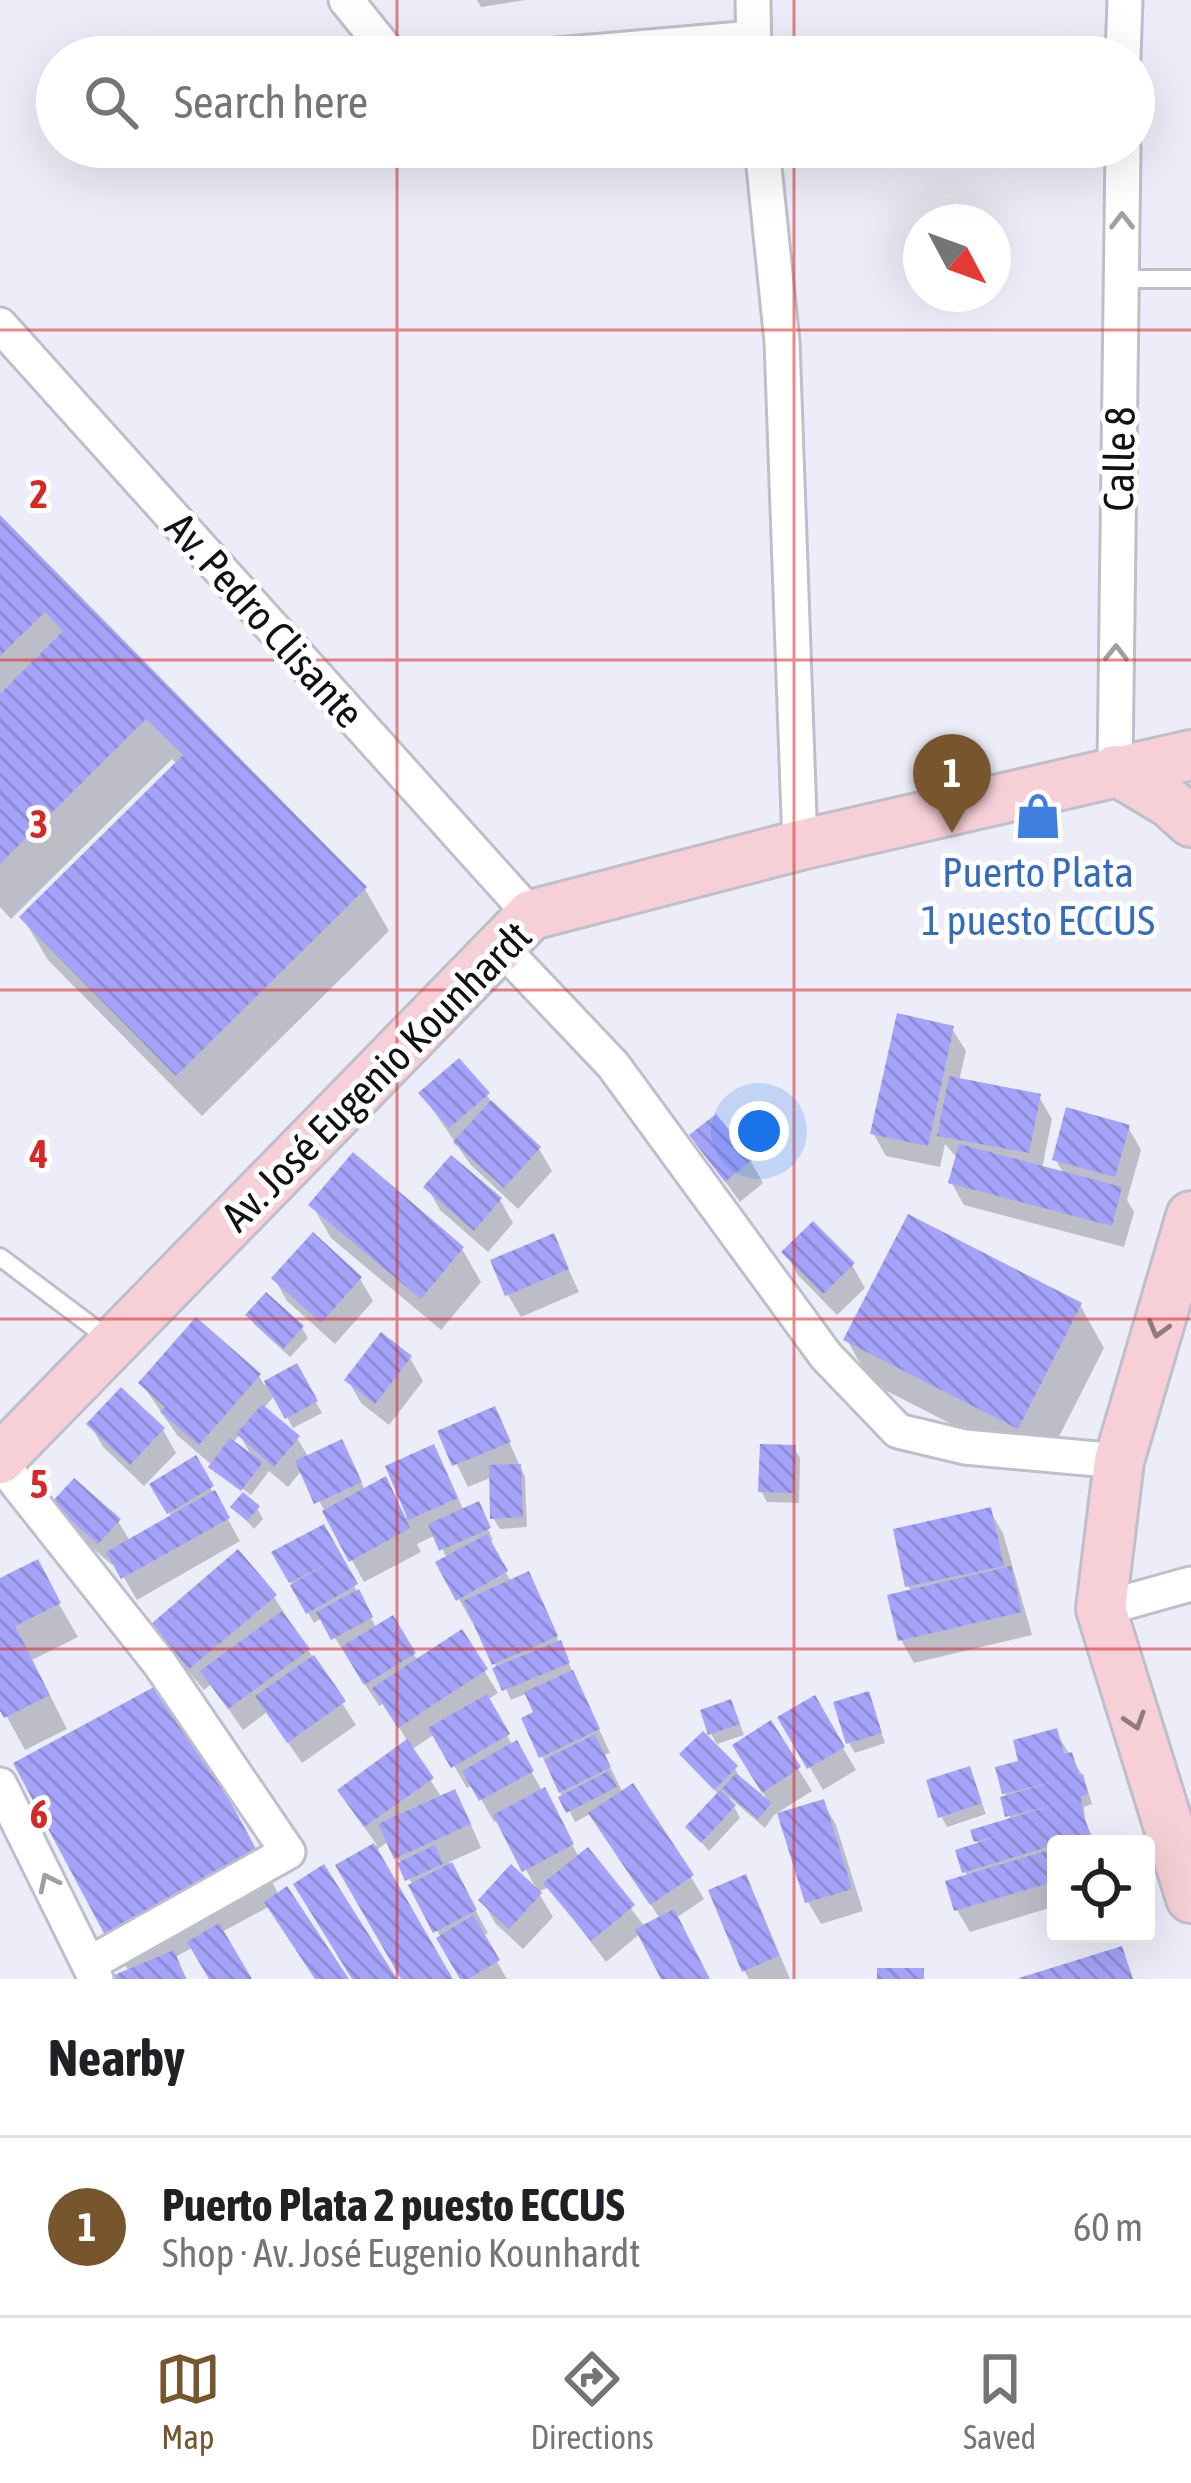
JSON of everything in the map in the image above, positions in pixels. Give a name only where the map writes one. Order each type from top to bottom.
[{"type":"street","points":[[346,0],[375,36]]},
{"type":"street","points":[[753,0],[754,36]]},
{"type":"street","points":[[1119,36],[1125,0]]},
{"type":"street","points":[[764,168],[782,341],[800,844]]},
{"type":"street","name":"Calle 8","points":[[1114,770],[1123,168]]},
{"type":"street","name":"Av. Pedro Clisante","points":[[0,325],[515,930],[826,1357],[898,1430],[965,1447],[1119,1461]]},
{"type":"street","name":"Av. José Eugenio Kounhardt","points":[[4,1448],[114,1343],[515,930],[800,844],[1191,755]]},
{"type":"street","points":[[1114,770],[1170,803],[1191,822]]},
{"type":"street","points":[[1191,1216],[1119,1461],[1101,1609],[1191,1898]]},
{"type":"street","points":[[0,1785],[92,1972],[288,1852],[4,1448]]},
{"type":"street","points":[[1101,1609],[1191,1584]]},
{"type":"lane","points":[[1122,278],[1191,279]]},
{"type":"lane","points":[[0,1257],[114,1343]]},
{"type":"building","points":[[0,515],[367,887],[176,1076],[19,917],[183,755],[146,719],[0,864],[0,694],[63,631],[45,612],[0,656]]},
{"type":"building","points":[[897,1013],[954,1026],[928,1146],[870,1134]]},
{"type":"building","points":[[459,1058],[490,1093],[449,1128],[418,1093]]},
{"type":"building","points":[[949,1076],[1041,1094],[1029,1153],[937,1136]]},
{"type":"building","points":[[491,1100],[541,1147],[504,1188],[453,1142]]},
{"type":"building","points":[[1066,1107],[1130,1125],[1115,1177],[1052,1160]]},
{"type":"building","points":[[716,1114],[753,1159],[725,1182],[689,1135]]},
{"type":"building","points":[[959,1144],[1122,1187],[1112,1226],[948,1183]]},
{"type":"building","points":[[353,1152],[464,1247],[421,1299],[308,1205]]},
{"type":"building","points":[[451,1155],[502,1198],[474,1231],[423,1187]]},
{"type":"building","points":[[908,1214],[1082,1303],[1018,1429],[843,1340]]},
{"type":"building","points":[[813,1221],[855,1263],[823,1294],[781,1252]]},
{"type":"building","points":[[313,1232],[362,1277],[321,1323],[271,1278]]},
{"type":"building","points":[[554,1233],[569,1269],[505,1296],[490,1260]]},
{"type":"building","points":[[266,1292],[304,1326],[283,1349],[245,1315]]},
{"type":"building","points":[[196,1317],[261,1374],[199,1445],[160,1412],[165,1407],[138,1383]]},
{"type":"building","points":[[381,1332],[412,1356],[375,1404],[344,1380]]},
{"type":"building","points":[[297,1363],[318,1401],[285,1419],[264,1381]]},
{"type":"building","points":[[121,1387],[165,1428],[130,1465],[86,1424]]},
{"type":"building","points":[[262,1404],[300,1436],[274,1467],[236,1434]]},
{"type":"building","points":[[495,1406],[511,1442],[452,1466],[437,1431]]},
{"type":"building","points":[[230,1438],[263,1462],[241,1491],[208,1467]]},
{"type":"building","points":[[342,1439],[362,1482],[314,1504],[295,1461]]},
{"type":"building","points":[[434,1444],[458,1498],[408,1520],[385,1466]]},
{"type":"building","points":[[760,1444],[796,1445],[794,1493],[758,1492]]},
{"type":"building","points":[[196,1455],[214,1486],[167,1514],[149,1484]]},
{"type":"building","points":[[521,1464],[523,1517],[490,1519],[489,1465]]},
{"type":"building","points":[[386,1476],[410,1528],[349,1562],[322,1511]]},
{"type":"building","points":[[74,1478],[121,1519],[98,1544],[51,1503]]},
{"type":"building","points":[[215,1490],[230,1518],[121,1579],[106,1552]]},
{"type":"building","points":[[243,1492],[260,1506],[247,1521],[230,1507]]},
{"type":"building","points":[[479,1501],[491,1528],[439,1551],[428,1524]]},
{"type":"building","points":[[991,1507],[1004,1566],[905,1587],[893,1529]]},
{"type":"building","points":[[324,1524],[358,1584],[306,1614],[290,1585],[333,1561],[289,1583],[271,1552]]},
{"type":"building","points":[[487,1534],[508,1571],[456,1601],[435,1562]]},
{"type":"building","points":[[238,1549],[277,1595],[189,1669],[151,1624]]},
{"type":"building","points":[[38,1559],[61,1603],[15,1626],[50,1695],[4,1718],[0,1711],[0,1578]]},
{"type":"building","points":[[1011,1566],[1022,1612],[898,1641],[887,1595]]},
{"type":"building","points":[[529,1571],[558,1636],[492,1665],[463,1601]]},
{"type":"building","points":[[359,1589],[373,1617],[331,1640],[316,1612]]},
{"type":"building","points":[[282,1611],[310,1649],[228,1709],[200,1671]]},
{"type":"building","points":[[393,1615],[416,1653],[364,1685],[341,1647]]},
{"type":"building","points":[[462,1629],[488,1669],[398,1728],[372,1688]]},
{"type":"building","points":[[561,1640],[570,1663],[502,1691],[492,1668]]},
{"type":"building","points":[[314,1655],[346,1701],[287,1743],[255,1696]]},
{"type":"building","points":[[573,1670],[600,1729],[539,1758],[521,1718],[533,1712],[524,1692]]},
{"type":"building","points":[[165,1681],[260,1856],[107,1939],[13,1763]]},
{"type":"building","points":[[869,1691],[882,1733],[846,1744],[833,1702]]},
{"type":"building","points":[[487,1694],[510,1734],[451,1768],[428,1728]]},
{"type":"building","points":[[815,1695],[845,1747],[807,1769],[777,1717]]},
{"type":"building","points":[[731,1699],[740,1724],[708,1735],[700,1710]]},
{"type":"building","points":[[771,1720],[801,1767],[762,1793],[732,1745]]},
{"type":"building","points":[[1057,1728],[1064,1754],[1072,1752],[1079,1775],[1083,1774],[1088,1794],[1081,1796],[1082,1810],[1090,1834],[1047,1835],[1047,1847],[962,1873],[955,1850],[1002,1835],[974,1842],[970,1830],[1057,1804],[1005,1817],[1000,1797],[1056,1781],[1002,1794],[995,1767],[1018,1761],[1013,1740]]},
{"type":"building","points":[[703,1731],[738,1766],[714,1790],[679,1754]]},
{"type":"building","points":[[595,1734],[611,1767],[559,1793],[544,1760]]},
{"type":"building","points":[[407,1739],[434,1778],[364,1827],[337,1790]]},
{"type":"building","points":[[517,1740],[534,1771],[479,1801],[462,1771]]},
{"type":"building","points":[[970,1766],[982,1803],[938,1818],[926,1780]]},
{"type":"building","points":[[608,1771],[617,1787],[566,1813],[558,1797]]},
{"type":"building","points":[[736,1773],[772,1803],[758,1819],[722,1789]]},
{"type":"building","points":[[633,1783],[694,1875],[650,1905],[588,1813]]},
{"type":"building","points":[[545,1787],[574,1844],[522,1872],[493,1815]]},
{"type":"building","points":[[455,1789],[471,1824],[394,1859],[378,1824]]},
{"type":"building","points":[[720,1790],[736,1805],[701,1843],[685,1827]]},
{"type":"building","points":[[824,1799],[852,1889],[805,1903],[777,1813]]},
{"type":"building","points":[[374,1843],[453,1979],[401,1979],[335,1865]]},
{"type":"building","points":[[435,1845],[443,1864],[405,1881],[397,1863]]},
{"type":"building","points":[[588,1847],[635,1905],[591,1941],[543,1883]]},
{"type":"building","points":[[1047,1851],[1047,1884],[954,1911],[945,1881]]},
{"type":"building","points":[[452,1862],[477,1910],[433,1933],[408,1885]]},
{"type":"building","points":[[324,1864],[397,1979],[352,1979],[293,1884]]},
{"type":"building","points":[[511,1864],[542,1893],[509,1929],[478,1900]]},
{"type":"building","points":[[746,1874],[779,1956],[742,1972],[708,1890]]},
{"type":"building","points":[[287,1886],[349,1979],[315,1979],[264,1902]]},
{"type":"building","points":[[674,1909],[710,1979],[661,1979],[635,1929]]},
{"type":"building","points":[[473,1915],[500,1960],[460,1979],[436,1938]]},
{"type":"building","points":[[219,1923],[252,1979],[209,1979],[187,1942]]},
{"type":"building","points":[[1122,1946],[1133,1979],[1019,1978]]},
{"type":"building","points":[[174,1950],[186,1979],[105,1979]]},
{"type":"building","points":[[877,1968],[924,1968],[924,1979],[877,1979]]},
{"type":"place","name":"Puerto Plata 1 puesto ECCUS","points":[[1038,816]]},
{"type":"place","name":"Puerto Plata 2 puesto ECCUS","points":[[952,833]]}]
